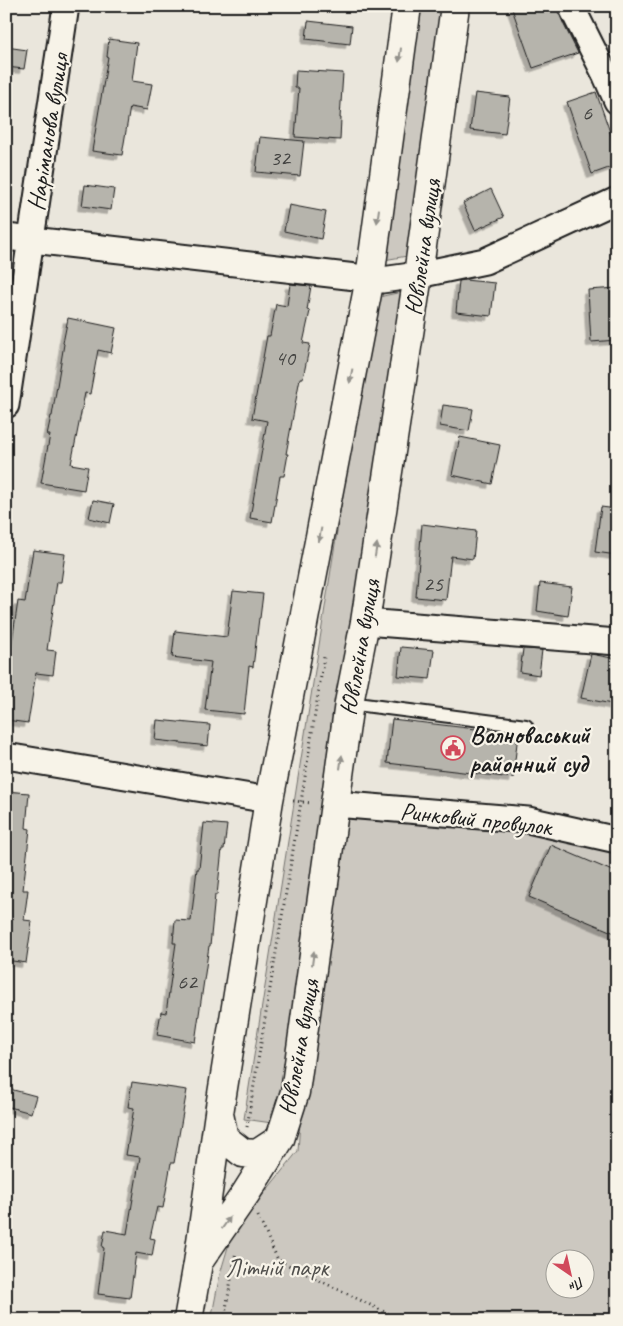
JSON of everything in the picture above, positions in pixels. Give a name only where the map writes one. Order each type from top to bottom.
[{"type":"street","name":"Наріманова вулиця","points":[[6,405],[66,6]]},
{"type":"street","name":"Ювілейна вулиця","points":[[188,1320],[269,800],[370,278],[407,6]]},
{"type":"street","name":"Ювілейна вулиця","points":[[198,1263],[280,1139],[295,1092],[349,703],[365,622],[418,275],[455,6]]},
{"type":"street","points":[[571,6],[611,72],[617,100]]},
{"type":"street","points":[[6,237],[382,280],[418,275],[485,261],[617,200]]},
{"type":"street","points":[[365,622],[617,642]]},
{"type":"street","points":[[6,756],[269,800]]},
{"type":"street","name":"Ринковий провулок","points":[[335,804],[528,820],[617,840]]},
{"type":"street","points":[[219,1113],[224,1138],[243,1153],[257,1154],[280,1139]]},
{"type":"lane","points":[[349,703],[526,726]]},
{"type":"path","points":[[269,800],[335,804]]},
{"type":"path","points":[[246,1193],[278,1260],[400,1320]]},
{"type":"green space","points":[[417,6],[449,6],[413,255],[378,261]]},
{"type":"green space","points":[[411,290],[286,1125],[244,1119],[374,298]]},
{"type":"green space","name":"Літній парк","points":[[348,818],[528,820],[617,840],[617,1320],[211,1320],[220,1274],[233,1230],[298,1151],[302,1093]]},
{"type":"building","points":[[511,6],[556,6],[578,53],[533,68]]},
{"type":"building","points":[[308,21],[352,26],[350,44],[306,39]]},
{"type":"building","points":[[109,39],[137,43],[132,81],[152,84],[147,110],[130,107],[122,155],[92,151],[108,57]]},
{"type":"building","points":[[6,47],[27,50],[24,69],[6,67]]},
{"type":"building","points":[[296,70],[343,73],[340,140],[295,137],[299,88],[295,88]]},
{"type":"building","points":[[596,92],[617,152],[617,165],[592,174],[567,102]]},
{"type":"building","points":[[475,93],[510,97],[505,134],[470,130]]},
{"type":"building","points":[[260,137],[304,141],[300,176],[256,172]]},
{"type":"building","points":[[85,185],[114,189],[111,210],[82,206]]},
{"type":"building","points":[[491,189],[504,217],[475,230],[463,203]]},
{"type":"building","points":[[289,205],[326,212],[321,239],[284,231]]},
{"type":"building","points":[[459,281],[495,283],[491,316],[456,312]]},
{"type":"building","points":[[290,284],[311,286],[307,310],[310,311],[303,343],[310,344],[303,378],[300,378],[286,454],[288,454],[284,476],[280,476],[272,522],[250,518],[267,421],[252,418],[267,336],[270,336],[276,304],[287,306]]},
{"type":"building","points":[[617,288],[617,340],[591,342],[588,290]]},
{"type":"building","points":[[68,318],[116,328],[111,353],[98,350],[90,394],[85,393],[71,464],[88,467],[84,490],[41,483],[50,435],[47,435],[52,416]]},
{"type":"building","points":[[443,405],[473,409],[469,431],[440,426]]},
{"type":"building","points":[[460,437],[500,445],[492,484],[452,475]]},
{"type":"building","points":[[93,500],[114,504],[110,523],[89,518]]},
{"type":"building","points":[[601,507],[617,509],[617,555],[595,552]]},
{"type":"building","points":[[422,524],[476,531],[473,559],[451,556],[446,600],[416,597]]},
{"type":"building","points":[[33,550],[65,554],[61,582],[57,582],[47,650],[56,651],[53,675],[36,673],[28,723],[6,720],[6,703],[18,601],[25,602]]},
{"type":"building","points":[[540,583],[572,587],[568,616],[537,611]]},
{"type":"building","points":[[233,591],[263,594],[253,667],[249,666],[244,714],[205,710],[211,662],[172,657],[175,631],[227,637]]},
{"type":"building","points":[[401,647],[434,650],[430,679],[398,676]]},
{"type":"building","points":[[523,649],[542,650],[539,675],[520,672]]},
{"type":"building","points":[[591,654],[617,659],[617,705],[581,698]]},
{"type":"building","name":"Волноваський районний суд","points":[[392,719],[518,734],[513,778],[387,763]]},
{"type":"building","points":[[157,720],[210,725],[208,746],[155,740]]},
{"type":"building","points":[[6,791],[29,793],[26,828],[30,829],[23,890],[28,890],[24,920],[32,921],[26,963],[6,960]]},
{"type":"building","points":[[204,823],[227,825],[224,849],[222,849],[217,895],[215,895],[210,946],[195,1042],[157,1035],[161,1012],[166,1013],[176,943],[173,943],[175,920],[191,921]]},
{"type":"building","points":[[551,845],[617,873],[617,934],[529,897]]},
{"type":"building","points":[[132,1082],[187,1090],[174,1163],[171,1163],[163,1208],[157,1207],[150,1238],[155,1239],[152,1256],[136,1253],[130,1298],[98,1294],[105,1230],[127,1234],[140,1157],[126,1155],[134,1108],[128,1107]]},
{"type":"building","points":[[6,1088],[36,1096],[31,1113],[6,1106]]},
{"type":"place","name":"Волноваський районний суд","points":[[453,748]]}]
